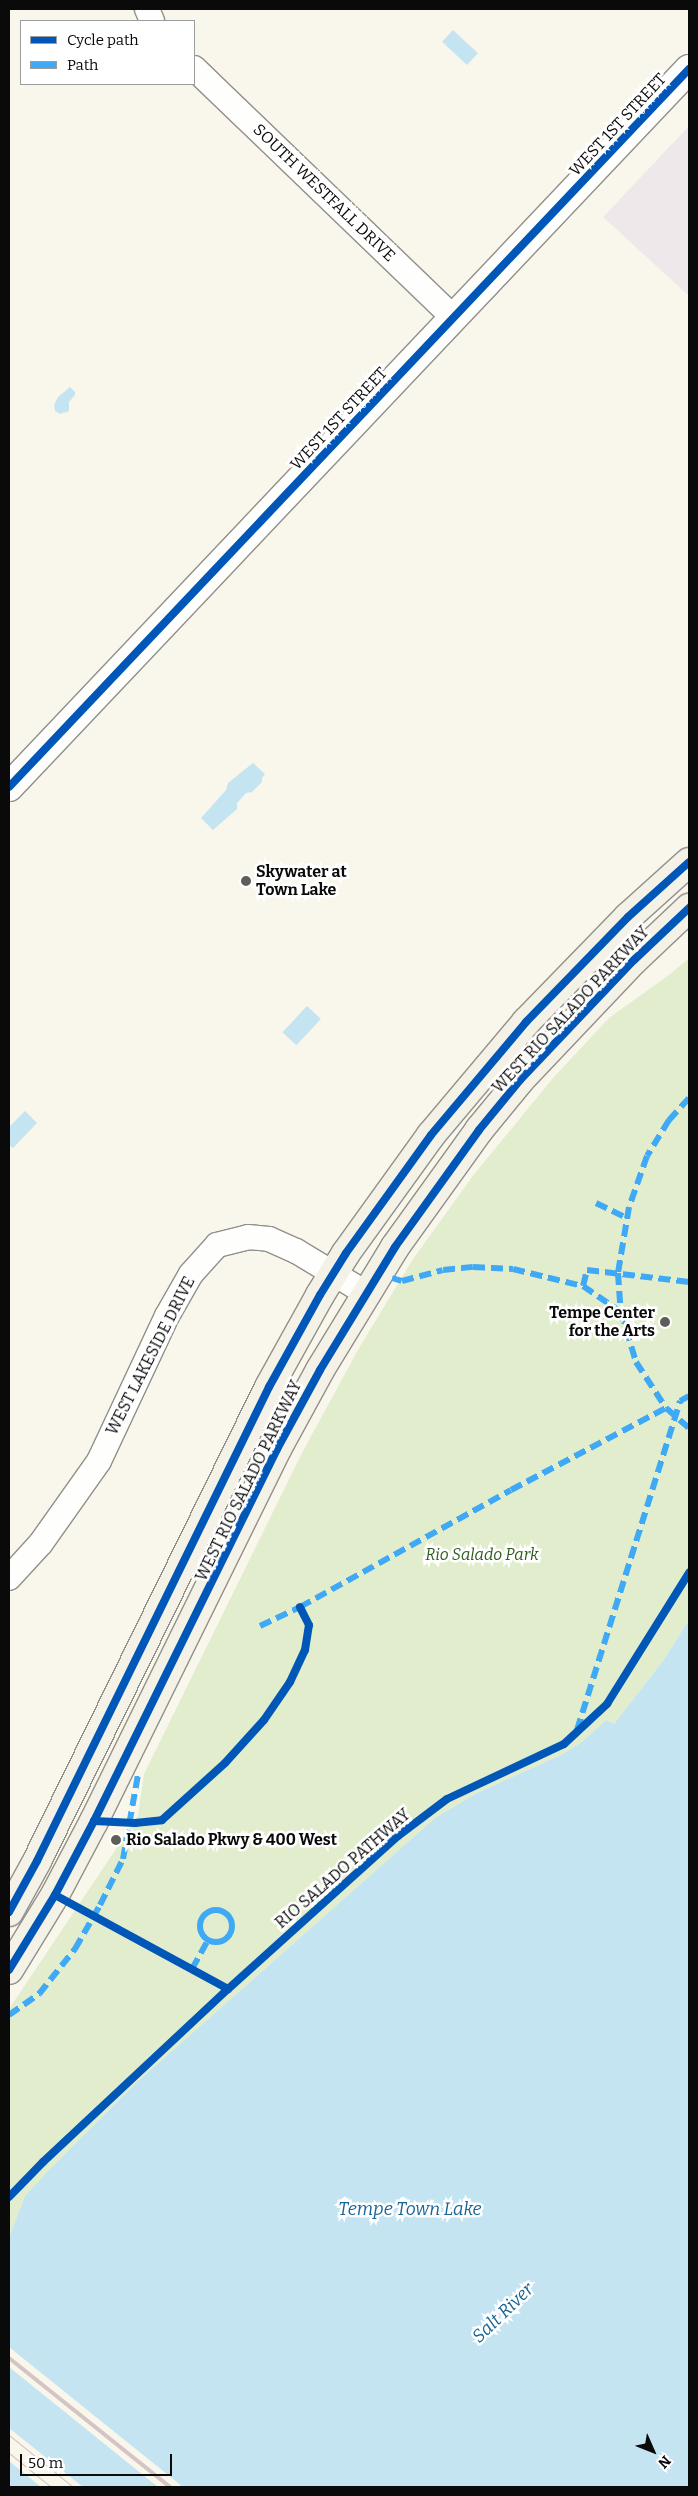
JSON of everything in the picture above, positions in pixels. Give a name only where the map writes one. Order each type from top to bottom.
[{"type":"main road","name":"WEST RIO SALADO PARKWAY","points":[[9,1912],[270,1387],[333,1273],[403,1172],[503,1048],[628,917],[689,862]]},
{"type":"main road","name":"WEST RIO SALADO PARKWAY","points":[[9,1970],[75,1858],[197,1617],[277,1450],[320,1370],[366,1293],[448,1171],[514,1087],[571,1025],[689,908]]},
{"type":"street","name":"SOUTH WESTFALL DRIVE","points":[[195,69],[454,318]]},
{"type":"street","name":"WEST 1ST STREET","points":[[9,787],[689,69]]},
{"type":"street","name":"WEST LAKESIDE DRIVE","points":[[9,1578],[41,1543],[99,1461],[168,1316],[191,1274],[216,1245],[248,1237],[269,1239],[296,1251],[366,1293]]},
{"type":"shaded area","points":[[689,126],[689,296],[603,217]]},
{"type":"green space","name":"Rio Salado Park","points":[[689,958],[689,1620],[663,1661],[614,1724],[606,1720],[582,1742],[563,1754],[477,1793],[435,1818],[136,2083],[25,2196],[9,2238],[9,2009],[138,1816],[144,1774],[303,1451],[359,1348],[413,1259],[475,1173],[554,1077],[609,1018],[669,975]]},
{"type":"water","points":[[453,30],[478,53],[467,65],[442,42]]},
{"type":"water","points":[[70,387],[75,392],[75,395],[69,402],[69,411],[60,414],[55,411],[54,405],[58,397]]},
{"type":"water","points":[[253,763],[265,774],[262,782],[252,792],[246,793],[237,803],[237,809],[213,830],[201,818],[226,790],[228,783]]},
{"type":"water","points":[[307,1006],[321,1019],[296,1045],[282,1032]]},
{"type":"water","points":[[25,1111],[37,1123],[13,1148],[9,1145],[9,1127]]},
{"type":"water","name":"Tempe Town Lake","points":[[689,1620],[689,2487],[9,2487],[9,2238],[25,2196],[136,2083],[435,1818],[477,1793],[563,1754],[582,1742],[606,1720],[614,1724],[663,1661]]},
{"type":"pier","points":[[9,2347],[183,2487],[158,2487],[9,2367]]},
{"type":"pier","points":[[9,2428],[83,2487],[41,2487],[9,2461]]},
{"type":"tram line","points":[[9,2435],[73,2487]]},
{"type":"tram line","points":[[9,2453],[51,2487]]},
{"type":"railway","points":[[9,2358],[170,2487]]},
{"type":"marked path","points":[[689,1098],[669,1120],[647,1156],[629,1207],[618,1273],[621,1312],[636,1362],[666,1408],[689,1428]]},
{"type":"marked path","points":[[596,1203],[627,1218]]},
{"type":"marked path","points":[[392,1278],[402,1281],[443,1270],[473,1267],[513,1269],[583,1286],[621,1312]]},
{"type":"marked path","points":[[583,1286],[587,1270],[689,1282]]},
{"type":"marked path","points":[[577,1730],[680,1401],[689,1396]]},
{"type":"marked path","points":[[260,1626],[300,1607],[511,1490],[666,1408]]},
{"type":"marked path","points":[[9,2015],[39,1994],[75,1949],[100,1905],[123,1859],[138,1775]]},
{"type":"marked path","points":[[216,1910],[222,1911],[227,1915],[231,1920],[232,1926],[231,1932],[227,1937],[222,1941],[216,1942],[210,1941],[205,1937],[201,1932],[200,1926],[201,1920],[205,1915],[210,1911],[216,1910]]},
{"type":"marked path","points":[[192,1969],[208,1940]]},
{"type":"cycle path","points":[[9,787],[689,69]]},
{"type":"cycle path","points":[[9,1912],[37,1861],[269,1387],[320,1295],[346,1253],[431,1135],[526,1022],[628,917],[689,862]]},
{"type":"cycle path","points":[[9,1970],[55,1895],[94,1821],[277,1449],[320,1370],[395,1247],[479,1130],[520,1080],[634,960],[689,908]]},
{"type":"cycle path","name":"RIO SALADO PATHWAY","points":[[9,2197],[43,2162],[228,1989],[398,1836],[447,1799],[564,1744],[607,1704],[689,1573]]},
{"type":"cycle path","points":[[94,1821],[135,1823],[162,1820],[225,1763],[264,1720],[290,1682],[305,1650],[309,1625],[300,1607]]},
{"type":"cycle path","points":[[55,1895],[228,1989]]},
{"type":"place","name":"Skywater at Town Lake","points":[[246,881]]},
{"type":"place","name":"Tempe Center for the Arts","points":[[665,1322]]},
{"type":"place","name":"Rio Salado Pkwy & 400 West","points":[[116,1840]]},
{"type":"water label","name":"Salt River","points":[[503,2313]]}]
